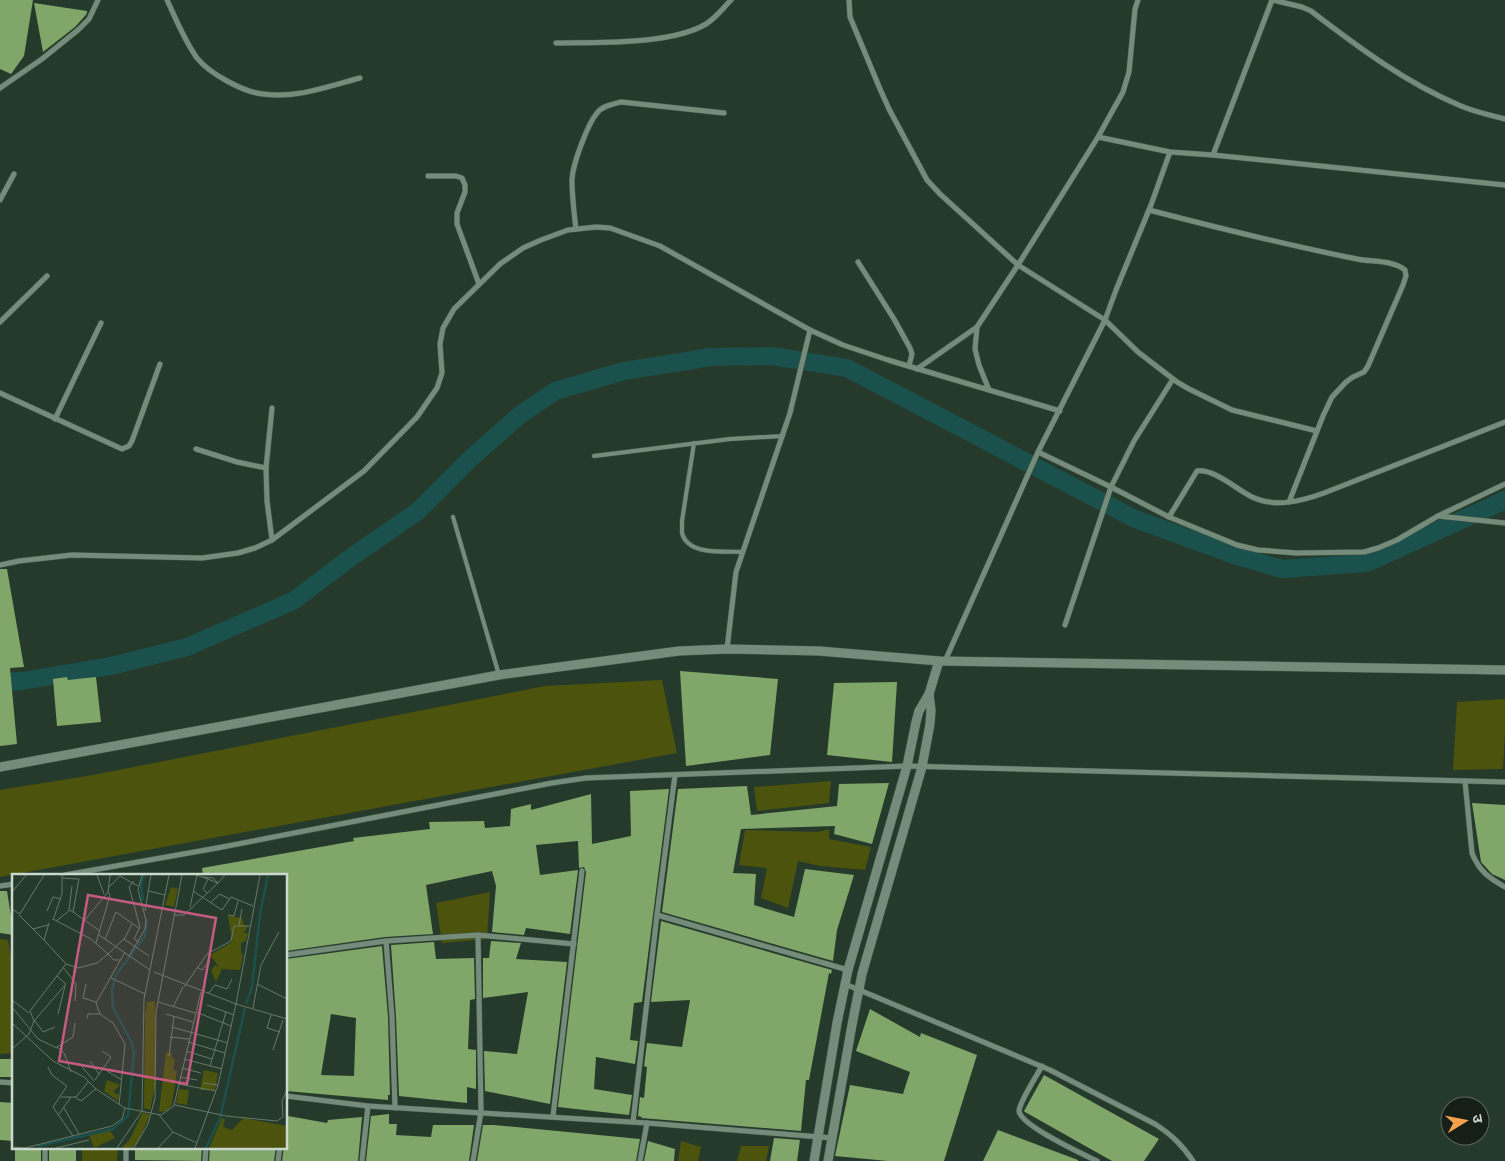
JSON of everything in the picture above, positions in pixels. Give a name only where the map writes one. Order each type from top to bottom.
[{"type":"street","points":[[0,88],[42,59],[78,30],[89,19],[98,0]]},
{"type":"street","points":[[167,0],[183,35],[197,58],[217,76],[234,85],[262,94],[277,94],[308,92],[360,78]]},
{"type":"street","points":[[556,43],[646,40],[686,32],[713,20],[731,0]]},
{"type":"street","points":[[849,0],[850,18],[880,89],[927,180],[940,194],[1018,265],[1105,320],[1138,352],[1173,379],[1232,410],[1317,430]]},
{"type":"street","points":[[917,369],[977,327],[1098,137],[1123,92],[1129,72],[1135,9],[1138,0]]},
{"type":"street","points":[[1213,155],[1272,0],[1311,11],[1373,58],[1435,94],[1462,106],[1505,119]]},
{"type":"street","points":[[576,229],[572,178],[574,167],[587,132],[597,113],[606,106],[621,102],[724,114]]},
{"type":"street","points":[[1098,137],[1170,152],[1505,185]]},
{"type":"street","points":[[814,1161],[837,1023],[848,970],[907,766],[919,711],[929,694],[942,661],[1038,452],[1105,320],[1170,152]]},
{"type":"street","points":[[0,200],[14,174]]},
{"type":"street","points":[[428,176],[456,176],[462,178],[465,192],[457,213],[457,224],[478,284]]},
{"type":"street","points":[[1148,210],[1310,250],[1394,264],[1405,270],[1406,276],[1403,285],[1368,366],[1364,372],[1353,377],[1339,388],[1332,397],[1289,502]]},
{"type":"street","points":[[0,565],[19,560],[72,555],[202,558],[238,553],[272,540],[364,471],[417,417],[437,388],[442,373],[440,344],[443,328],[454,309],[500,264],[522,248],[568,230],[596,227],[610,228],[660,246],[810,330],[843,345],[1060,411]]},
{"type":"street","points":[[858,262],[910,348],[912,354],[909,366]]},
{"type":"street","points":[[0,322],[47,276]]},
{"type":"street","points":[[55,419],[101,323]]},
{"type":"street","points":[[977,327],[975,349],[989,390]]},
{"type":"street","points":[[727,649],[736,572],[790,414],[810,330]]},
{"type":"street","points":[[0,393],[122,449],[129,446],[132,441],[160,364]]},
{"type":"street","points":[[1065,625],[1111,487],[1134,441],[1173,379]]},
{"type":"street","points":[[272,408],[266,468],[267,501],[272,540]]},
{"type":"street","points":[[1170,518],[1197,471],[1214,474],[1254,498],[1266,501],[1289,502],[1324,493],[1505,422]]},
{"type":"street","points":[[196,449],[237,462],[266,468]]},
{"type":"street","points":[[1038,452],[1170,518],[1236,544],[1258,550],[1296,553],[1364,552],[1378,548],[1397,540],[1438,516],[1505,484]]},
{"type":"street","points":[[1438,516],[1505,523]]},
{"type":"street","points":[[0,767],[499,675],[643,654],[679,651],[727,649],[836,652],[942,661],[1505,670]]},
{"type":"street","points":[[828,1161],[859,989],[922,768],[932,710],[929,694]]},
{"type":"street","points":[[71,874],[217,848],[552,782],[586,778],[907,766],[922,768],[1505,782]]},
{"type":"street","points":[[633,1122],[656,915],[675,774]]},
{"type":"street","points":[[1465,781],[1472,853],[1481,871],[1505,887]]},
{"type":"street","points":[[553,1116],[582,871]]},
{"type":"street","points":[[656,915],[848,970]]},
{"type":"street","points":[[288,955],[386,941],[478,935],[574,944]]},
{"type":"street","points":[[473,1161],[481,1112],[478,935]]},
{"type":"street","points":[[386,941],[392,1017],[395,1108]]},
{"type":"street","points":[[845,984],[1042,1066],[1155,1124],[1172,1135],[1193,1161]]},
{"type":"street","points":[[1042,1066],[1021,1104],[1019,1111],[1021,1116],[1036,1129],[1097,1161]]},
{"type":"street","points":[[288,1096],[368,1106],[553,1116],[832,1138]]},
{"type":"street","points":[[362,1161],[368,1106]]},
{"type":"street","points":[[640,1161],[647,1123]]},
{"type":"street","points":[[45,1148],[45,1161]]},
{"type":"street","points":[[126,1148],[126,1161]]},
{"type":"street","points":[[205,1161],[206,1148]]},
{"type":"street","points":[[278,1161],[280,1148]]},
{"type":"lane","points":[[594,456],[730,439],[782,436]]},
{"type":"lane","points":[[694,443],[682,521],[682,534],[692,548],[743,552]]},
{"type":"lane","points":[[453,517],[499,675]]},
{"type":"green space","points":[[662,680],[677,753],[0,877],[0,790],[93,775],[545,686]]},
{"type":"green space","points":[[1505,699],[1503,769],[1453,770],[1457,702]]},
{"type":"green space","points":[[831,781],[829,803],[757,811],[754,787]]},
{"type":"green space","points":[[829,829],[829,839],[871,847],[865,870],[820,866],[798,861],[788,908],[761,898],[767,868],[739,865],[745,830],[818,832]]},
{"type":"green space","points":[[490,892],[487,939],[442,943],[436,903]]},
{"type":"green space","points":[[0,939],[8,940],[12,962],[12,1053],[0,1054]]},
{"type":"green space","points":[[681,1141],[701,1147],[698,1161],[678,1161]]},
{"type":"green space","points":[[741,1146],[769,1146],[766,1161],[737,1161]]},
{"type":"green space","points":[[82,1148],[118,1148],[117,1161],[82,1161]]},
{"type":"building","points":[[0,0],[33,0],[24,56],[11,74],[0,69]]},
{"type":"building","points":[[34,3],[87,11],[87,13],[75,27],[43,52]]},
{"type":"building","points":[[0,569],[7,569],[24,667],[10,668],[17,744],[0,746]]},
{"type":"building","points":[[680,671],[778,679],[770,755],[686,766]]},
{"type":"building","points":[[67,677],[68,680],[96,677],[101,722],[57,726],[53,679]]},
{"type":"building","points":[[897,682],[892,762],[827,755],[834,683]]},
{"type":"building","points":[[889,783],[872,844],[834,834],[835,826],[741,829],[733,873],[756,874],[754,905],[794,917],[805,869],[854,875],[837,930],[833,961],[662,912],[678,789],[747,786],[751,815],[837,806],[839,784]]},
{"type":"building","points":[[669,789],[642,1002],[634,1003],[630,1040],[638,1041],[635,1064],[596,1057],[594,1089],[632,1095],[629,1115],[558,1107],[586,872],[584,867],[579,868],[578,841],[536,845],[540,875],[578,870],[570,934],[526,928],[524,935],[492,932],[496,886],[492,871],[426,885],[433,934],[385,937],[288,951],[288,874],[203,874],[202,868],[354,841],[353,838],[430,829],[429,822],[484,821],[485,828],[510,826],[511,809],[531,804],[531,810],[591,794],[592,844],[631,836],[630,791]]},
{"type":"building","points":[[1472,803],[1505,805],[1505,880],[1492,874],[1481,862]]},
{"type":"building","points":[[0,891],[7,891],[12,935],[0,933]]},
{"type":"building","points":[[661,921],[832,970],[831,974],[829,973],[809,1080],[806,1080],[801,1131],[641,1118],[638,1116],[640,1097],[644,1098],[647,1067],[644,1066],[647,1043],[682,1047],[690,1000],[651,1002]]},
{"type":"building","points":[[491,941],[521,943],[516,959],[567,962],[550,1104],[485,1091],[484,1051],[517,1054],[528,992],[483,998],[483,958],[489,958]]},
{"type":"building","points":[[434,942],[436,959],[474,958],[475,999],[470,1000],[468,1049],[476,1050],[476,1089],[467,1087],[467,1103],[399,1096],[391,945]]},
{"type":"building","points":[[382,946],[388,1017],[390,1095],[388,1095],[388,1100],[288,1091],[288,959]],"holes":[[[331,1014],[356,1018],[354,1076],[321,1075]]]},
{"type":"building","points":[[870,1009],[920,1037],[921,1033],[977,1055],[944,1161],[888,1161],[835,1156],[850,1085],[903,1094],[910,1072],[856,1051]]},
{"type":"building","points":[[0,1059],[12,1059],[12,1077],[0,1077]]},
{"type":"building","points":[[1044,1075],[1159,1139],[1144,1161],[1112,1161],[1025,1112]]},
{"type":"building","points":[[0,1102],[12,1103],[12,1141],[0,1140]]},
{"type":"building","points":[[389,1114],[389,1124],[397,1124],[396,1135],[431,1137],[433,1125],[474,1125],[469,1161],[366,1161],[371,1116]]},
{"type":"building","points":[[288,1116],[327,1123],[328,1120],[362,1117],[358,1161],[282,1161],[284,1148],[288,1148]]},
{"type":"building","points":[[483,1125],[640,1139],[636,1161],[477,1161]]},
{"type":"building","points":[[998,1130],[1078,1160],[1078,1161],[983,1161]]},
{"type":"building","points":[[774,1138],[800,1140],[797,1161],[770,1161]]},
{"type":"building","points":[[648,1141],[675,1149],[674,1161],[644,1161]]},
{"type":"building","points":[[15,1148],[41,1148],[41,1161],[15,1161]]},
{"type":"building","points":[[49,1148],[76,1148],[76,1161],[49,1161]]},
{"type":"building","points":[[135,1148],[202,1148],[201,1161],[135,1160]]},
{"type":"building","points":[[210,1148],[276,1148],[274,1161],[209,1161]]},
{"type":"waterway","points":[[0,682],[22,681],[111,666],[187,647],[293,601],[350,558],[418,511],[471,458],[520,415],[555,391],[624,371],[711,357],[772,356],[847,368],[1133,518],[1237,556],[1282,569],[1367,563],[1505,500]]}]
